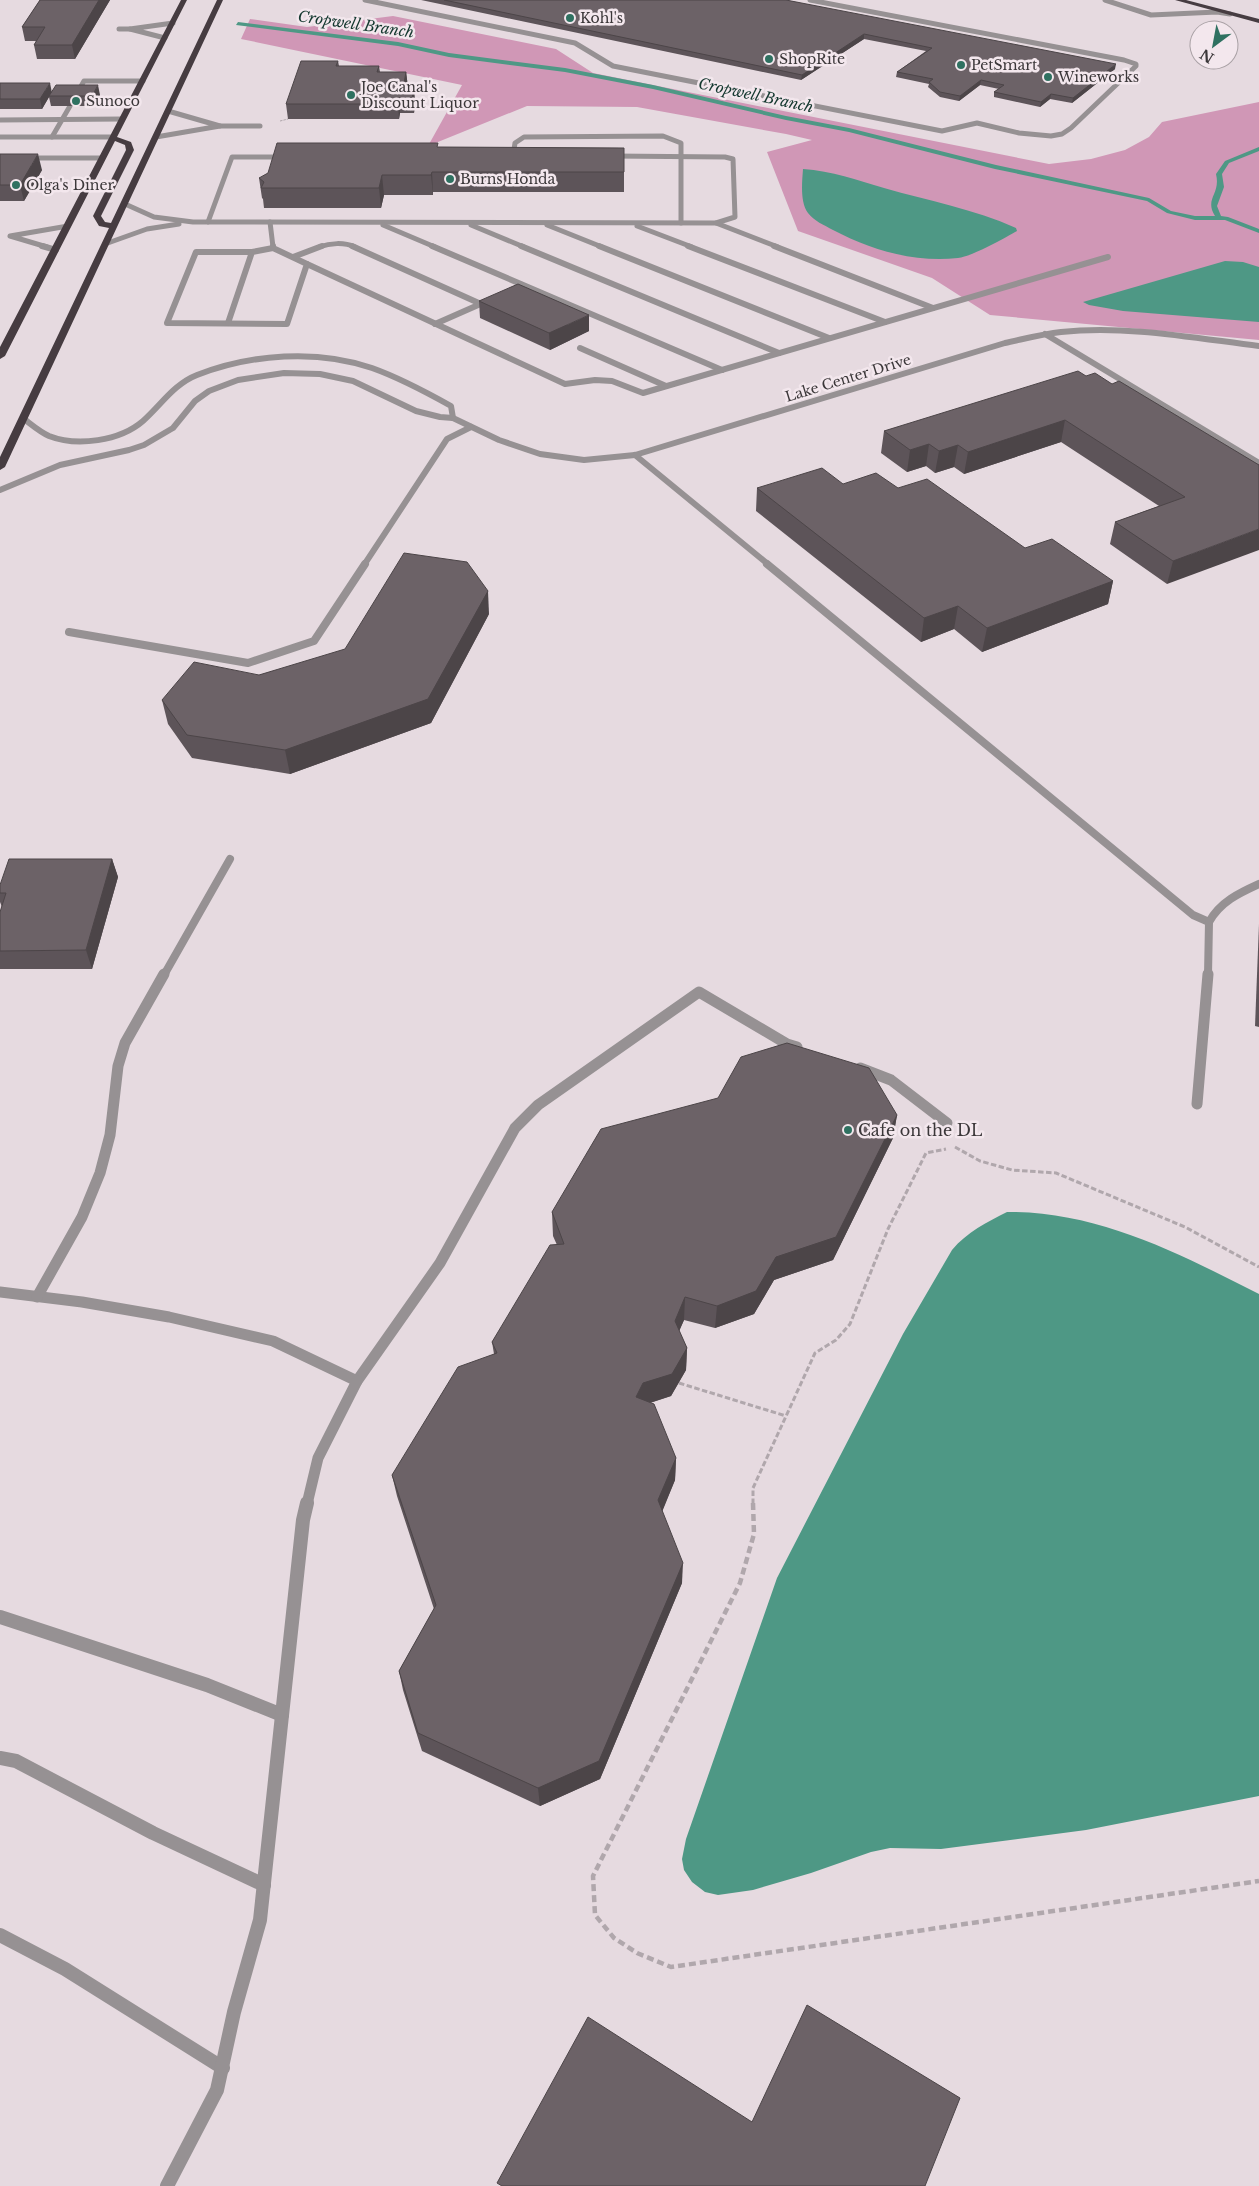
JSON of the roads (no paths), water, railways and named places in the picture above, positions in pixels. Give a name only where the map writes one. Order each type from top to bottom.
[{"type":"highway","points":[[0,356],[2,348],[56,250],[112,136],[143,81],[184,0]]},
{"type":"highway","points":[[1178,0],[1259,21]]},
{"type":"highway","points":[[0,467],[213,13],[222,2]]},
{"type":"highway","points":[[112,136],[128,144],[130,150],[97,216],[102,224],[114,226]]},
{"type":"street","points":[[365,0],[575,43],[614,66],[942,131],[977,123],[1038,136],[1062,134],[1071,128],[1136,66],[1136,64],[1124,60],[810,0]]},
{"type":"street","points":[[1105,0],[1151,15],[1217,12],[1234,15]]},
{"type":"street","points":[[130,29],[173,23]]},
{"type":"street","points":[[119,28],[165,38]]},
{"type":"street","points":[[76,95],[84,81],[143,81]]},
{"type":"street","points":[[52,137],[70,106]]},
{"type":"street","points":[[168,111],[220,126]]},
{"type":"street","points":[[0,120],[122,119]]},
{"type":"street","points":[[156,137],[220,126],[260,126]]},
{"type":"street","points":[[0,137],[112,136]]},
{"type":"street","points":[[513,156],[515,143],[524,138],[663,136],[678,140],[681,144],[681,223]]},
{"type":"street","points":[[504,156],[523,156]]},
{"type":"street","points":[[125,204],[154,217],[193,222],[716,223],[735,217],[735,161],[725,157],[602,156]]},
{"type":"street","points":[[208,222],[232,157],[291,157]]},
{"type":"street","points":[[0,158],[101,158]]},
{"type":"street","points":[[105,244],[146,229],[193,222]]},
{"type":"street","points":[[270,222],[273,248]]},
{"type":"street","points":[[377,222],[722,370]]},
{"type":"street","points":[[466,222],[779,353]]},
{"type":"street","points":[[540,223],[829,338]]},
{"type":"street","points":[[630,223],[885,322]]},
{"type":"street","points":[[716,223],[933,308]]},
{"type":"street","points":[[0,236],[68,226]]},
{"type":"street","points":[[10,236],[56,250]]},
{"type":"street","points":[[293,257],[327,244],[348,244],[481,304]]},
{"type":"street","points":[[307,264],[287,324],[167,323],[196,252],[252,252],[273,248],[565,384],[595,380],[612,381],[643,393],[1108,256]]},
{"type":"street","points":[[228,323],[252,252]]},
{"type":"street","points":[[516,289],[524,285]]},
{"type":"street","points":[[436,324],[490,300]]},
{"type":"street","name":"Lake Center Drive","points":[[0,490],[39,472],[63,464],[120,453],[146,445],[169,432],[191,405],[206,394],[230,384],[264,376],[297,373],[347,379],[424,415],[453,418],[532,453],[552,458],[594,461],[634,455],[1004,343],[1045,334],[1068,331],[1115,331],[1259,346]]},
{"type":"street","points":[[1045,334],[1259,463]]},
{"type":"street","points":[[580,348],[666,386]]},
{"type":"street","name":"Lake Center Drive","points":[[24,419],[50,437],[80,441],[113,436],[129,431],[141,423],[178,385],[194,376],[227,365],[274,358],[319,358],[370,367],[451,406],[453,418]]},
{"type":"street","points":[[69,632],[248,663],[314,641],[447,439],[471,427]]},
{"type":"street","points":[[634,455],[1193,915],[1209,922]]},
{"type":"street","points":[[37,1297],[82,1216],[100,1173],[110,1135],[118,1066],[125,1043],[230,858]]},
{"type":"street","points":[[1197,1104],[1207,999],[1209,922],[1212,915],[1228,898],[1259,884]]},
{"type":"street","points":[[167,2186],[218,2090],[234,2012],[260,1920],[303,1520],[318,1458],[331,1429],[357,1382],[440,1263],[471,1210],[514,1128],[538,1105],[699,992],[787,1044],[804,1050]]},
{"type":"street","points":[[847,1064],[892,1080],[947,1123]]},
{"type":"street","points":[[0,1292],[168,1317],[273,1341],[357,1382]]},
{"type":"street","points":[[0,1617],[207,1685],[282,1715]]},
{"type":"street","points":[[0,1758],[16,1761],[154,1834],[264,1885]]},
{"type":"street","points":[[0,1935],[65,1969],[223,2068]]},
{"type":"waterway","name":"Cropwell Branch","points":[[238,24],[398,44],[449,55],[565,70],[653,87],[786,118],[849,130],[995,167],[1149,200],[1169,212],[1195,218],[1219,218]]},
{"type":"waterway","points":[[1219,218],[1214,206],[1221,187],[1219,174],[1227,162],[1259,149]]},
{"type":"waterway","name":"Cropwell Branch","points":[[1219,218],[1226,218],[1259,231]]},
{"type":"place","name":"Kohl's","points":[[570,18]]},
{"type":"place","name":"ShopRite","points":[[769,59]]},
{"type":"place","name":"PetSmart","points":[[961,65]]},
{"type":"place","name":"Wineworks","points":[[1048,77]]},
{"type":"place","name":"Joe Canal's Discount Liquor","points":[[351,95]]},
{"type":"place","name":"Sunoco","points":[[76,101]]},
{"type":"place","name":"Burns Honda","points":[[450,179]]},
{"type":"place","name":"Olga's Diner","points":[[16,185]]},
{"type":"place","name":"Cafe on the DL","points":[[848,1130]]}]
